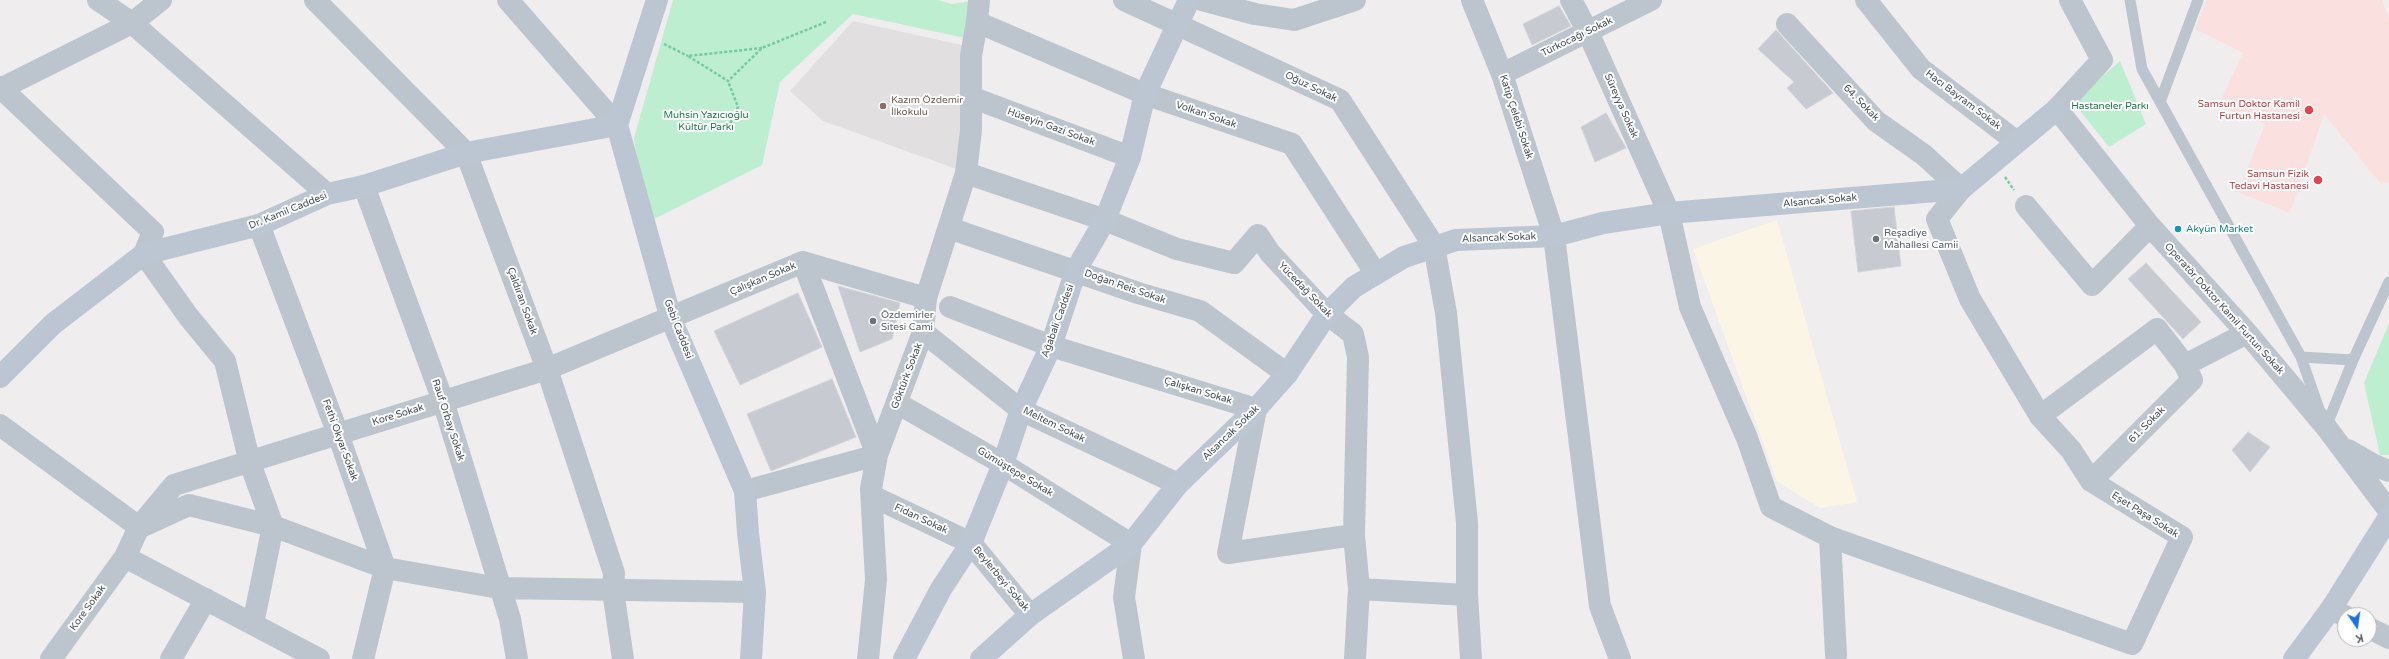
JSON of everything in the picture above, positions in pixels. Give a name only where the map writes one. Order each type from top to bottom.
[{"type":"street","points":[[98,0],[132,23],[327,194]]},
{"type":"street","points":[[161,0],[132,23],[0,88],[153,232],[144,254],[188,316],[225,361],[250,463],[273,526],[253,624]]},
{"type":"street","name":"Çaldıran Sokak","points":[[315,0],[466,153],[547,369],[614,573],[613,591],[623,659]]},
{"type":"street","points":[[508,0],[617,125]]},
{"type":"street","points":[[617,125],[657,0]]},
{"type":"street","name":"Göktürk Sokak","points":[[868,659],[876,580],[872,496],[876,455],[923,332],[926,298],[966,173],[971,130],[971,56],[979,0]]},
{"type":"street","name":"Oğuz Sokak","points":[[1124,0],[1340,100],[1434,246]]},
{"type":"street","name":"Ağabali Caddesi","points":[[904,659],[941,589],[971,543],[1003,464],[1021,410],[1051,346],[1076,270],[1104,220],[1130,157],[1146,94],[1189,0]]},
{"type":"street","points":[[1202,0],[1255,14],[1294,20],[1355,0]]},
{"type":"street","name":"Katip Çelebi Sokak","points":[[1472,0],[1502,74],[1554,236],[1600,606],[1620,659]]},
{"type":"street","name":"Süreyya Sokak","points":[[1571,0],[1588,32],[1669,213],[1690,307],[1747,438],[1771,507],[1830,537]]},
{"type":"street","name":"Türkocağı Sokak","points":[[1502,74],[1651,0]]},
{"type":"street","name":"Hacı Bayram Sokak","points":[[1866,0],[1921,69],[2017,142]]},
{"type":"street","points":[[1961,189],[2057,109],[2102,60],[2070,0]]},
{"type":"street","name":"Volkan Sokak","points":[[977,22],[1146,94],[1292,144],[1376,274]]},
{"type":"street","name":"64. Sokak","points":[[1787,24],[1876,120],[1924,155],[1961,189]]},
{"type":"street","name":"Hüseyin Gazi Sokak","points":[[971,97],[1130,157]]},
{"type":"street","name":"Operatör Doktor Kamil Furtun Sokak","points":[[2057,109],[2150,226],[2247,333],[2326,427],[2389,511]]},
{"type":"street","name":"Dr. Kamil Caddesi","points":[[0,377],[53,324],[144,254],[259,225],[327,194],[364,186],[466,153],[617,125]]},
{"type":"street","name":"Gebi Caddesi","points":[[617,125],[671,319],[745,491],[755,592],[751,659]]},
{"type":"street","name":"Yücedağ Sokak","points":[[966,173],[1104,220],[1177,249],[1234,262],[1258,235],[1270,253],[1327,314],[1353,334],[1358,357],[1354,535],[1359,589],[1355,659]]},
{"type":"street","name":"Rauf Orbay Sokak","points":[[364,186],[442,401],[510,619],[517,659]]},
{"type":"street","name":"Alsancak Sokak","points":[[987,656],[1030,615],[1131,544],[1178,484],[1256,409],[1287,374],[1327,314],[1354,287],[1404,257],[1456,240],[1554,236],[1603,223],[1669,213],[1961,189]]},
{"type":"street","name":"Eşet Paşa Sokak","points":[[1830,537],[2129,651],[2182,537],[2090,481],[2071,450],[2040,416],[1970,299],[1937,219],[1961,189]]},
{"type":"street","points":[[2026,206],[2092,285],[2150,226]]},
{"type":"street","name":"Fethi Okyar Sokak","points":[[259,225],[338,434],[385,568]]},
{"type":"street","name":"Doğan Reis Sokak","points":[[948,228],[1076,270],[1138,293],[1200,311],[1287,374]]},
{"type":"street","points":[[1434,246],[1446,313],[1467,523],[1467,595],[1471,659]]},
{"type":"street","points":[[745,491],[876,455],[803,262]]},
{"type":"street","name":"Çalışkan Sokak","points":[[671,319],[803,262],[926,298]]},
{"type":"street","name":"Çalışkan Sokak","points":[[950,307],[1051,346],[1256,409]]},
{"type":"street","name":"Kore Sokak","points":[[51,659],[124,557],[139,527],[174,485],[250,463],[547,369],[671,319]]},
{"type":"street","points":[[2040,416],[2157,329],[2185,365],[2247,333]]},
{"type":"street","name":"Meltem Sokak","points":[[923,332],[1021,410],[1178,484]]},
{"type":"street","name":"61. Sokak","points":[[2090,481],[2192,380],[2185,365]]},
{"type":"street","name":"Gümüştepe Sokak","points":[[897,403],[1003,464],[1131,544]]},
{"type":"street","points":[[1256,409],[1228,553],[1354,535]]},
{"type":"street","points":[[0,425],[139,527],[189,505],[273,526],[385,568],[500,588],[613,591],[755,592]]},
{"type":"street","points":[[2338,444],[2374,466],[2389,472]]},
{"type":"street","name":"Fidan Sokak","points":[[872,496],[971,543]]},
{"type":"street","points":[[2341,607],[2389,517]]},
{"type":"street","points":[[1830,537],[1836,658]]},
{"type":"street","name":"Beylerbeyi Sokak","points":[[971,543],[1030,615]]},
{"type":"street","points":[[1131,544],[1124,597],[1134,659]]},
{"type":"street","points":[[124,557],[319,659]]},
{"type":"street","points":[[363,659],[385,568]]},
{"type":"street","points":[[1359,589],[1467,595]]},
{"type":"street","points":[[171,659],[206,599]]},
{"type":"street","points":[[2294,659],[2337,613]]},
{"type":"street","points":[[2377,632],[2389,638]]},
{"type":"lane","points":[[2130,0],[2142,69],[2300,357],[2326,427]]},
{"type":"lane","points":[[2160,102],[2198,0]]},
{"type":"lane","points":[[2326,427],[2353,360],[2389,282]]},
{"type":"lane","points":[[2300,357],[2353,360]]},
{"type":"path","points":[[688,56],[762,48],[826,22]]},
{"type":"path","points":[[646,35],[688,56],[728,81],[738,107],[726,132]]},
{"type":"path","points":[[728,81],[762,48]]},
{"type":"path","points":[[1994,162],[2026,206]]},
{"type":"shaded area","name":"Samsun Doktor Kamil Furtun Hastanesi","points":[[2207,0],[2382,0],[2389,19],[2389,182],[2381,184],[2324,114],[2290,213],[2238,192],[2265,124],[2218,106],[2243,53],[2195,29]]},
{"type":"shaded area","name":"Kazım Özdemir İlkokulu","points":[[853,21],[962,45],[959,170],[823,121],[790,91]]},
{"type":"shaded area","points":[[1777,220],[1857,502],[1820,508],[1777,481],[1693,249]]},
{"type":"green space","name":"Muhsin Yazıcıoğlu Kültür Parkı","points":[[673,0],[938,0],[952,4],[971,1],[965,38],[853,14],[780,82],[762,165],[654,219],[638,177],[634,138]]},
{"type":"green space","name":"Hastaneler Parkı","points":[[2120,61],[2146,124],[2109,147],[2073,102]]},
{"type":"green space","points":[[2389,323],[2389,455],[2380,455],[2364,383]]},
{"type":"building","points":[[1559,6],[1571,26],[1532,45],[1523,24]]},
{"type":"building","points":[[1776,30],[1833,93],[1806,109],[1787,88],[1794,82],[1758,49]]},
{"type":"building","points":[[1606,113],[1626,148],[1595,162],[1581,127]]},
{"type":"building","name":"Reşadiye Mahallesi Camii","points":[[1894,207],[1901,266],[1858,272],[1851,211]]},
{"type":"building","points":[[2146,263],[2201,322],[2183,339],[2128,279]]},
{"type":"building","name":"Özdemirler Sitesi Cami","points":[[838,286],[900,303],[892,339],[860,352]]},
{"type":"building","points":[[798,293],[822,347],[740,385],[714,331]]},
{"type":"building","points":[[832,379],[856,437],[771,471],[747,414]]},
{"type":"building","points":[[2248,432],[2270,447],[2250,472],[2232,450]]},
{"type":"place","name":"Kazım Özdemir İlkokulu","points":[[883,106]]},
{"type":"place","name":"Samsun Doktor Kamil Furtun Hastanesi","points":[[2309,110]]},
{"type":"place","name":"Samsun Fizik Tedavi Hastanesi","points":[[2318,180]]},
{"type":"place","name":"Akyün Market","points":[[2178,229]]},
{"type":"place","name":"Reşadiye Mahallesi Camii","points":[[1876,239]]},
{"type":"place","name":"Özdemirler Sitesi Cami","points":[[873,321]]}]
